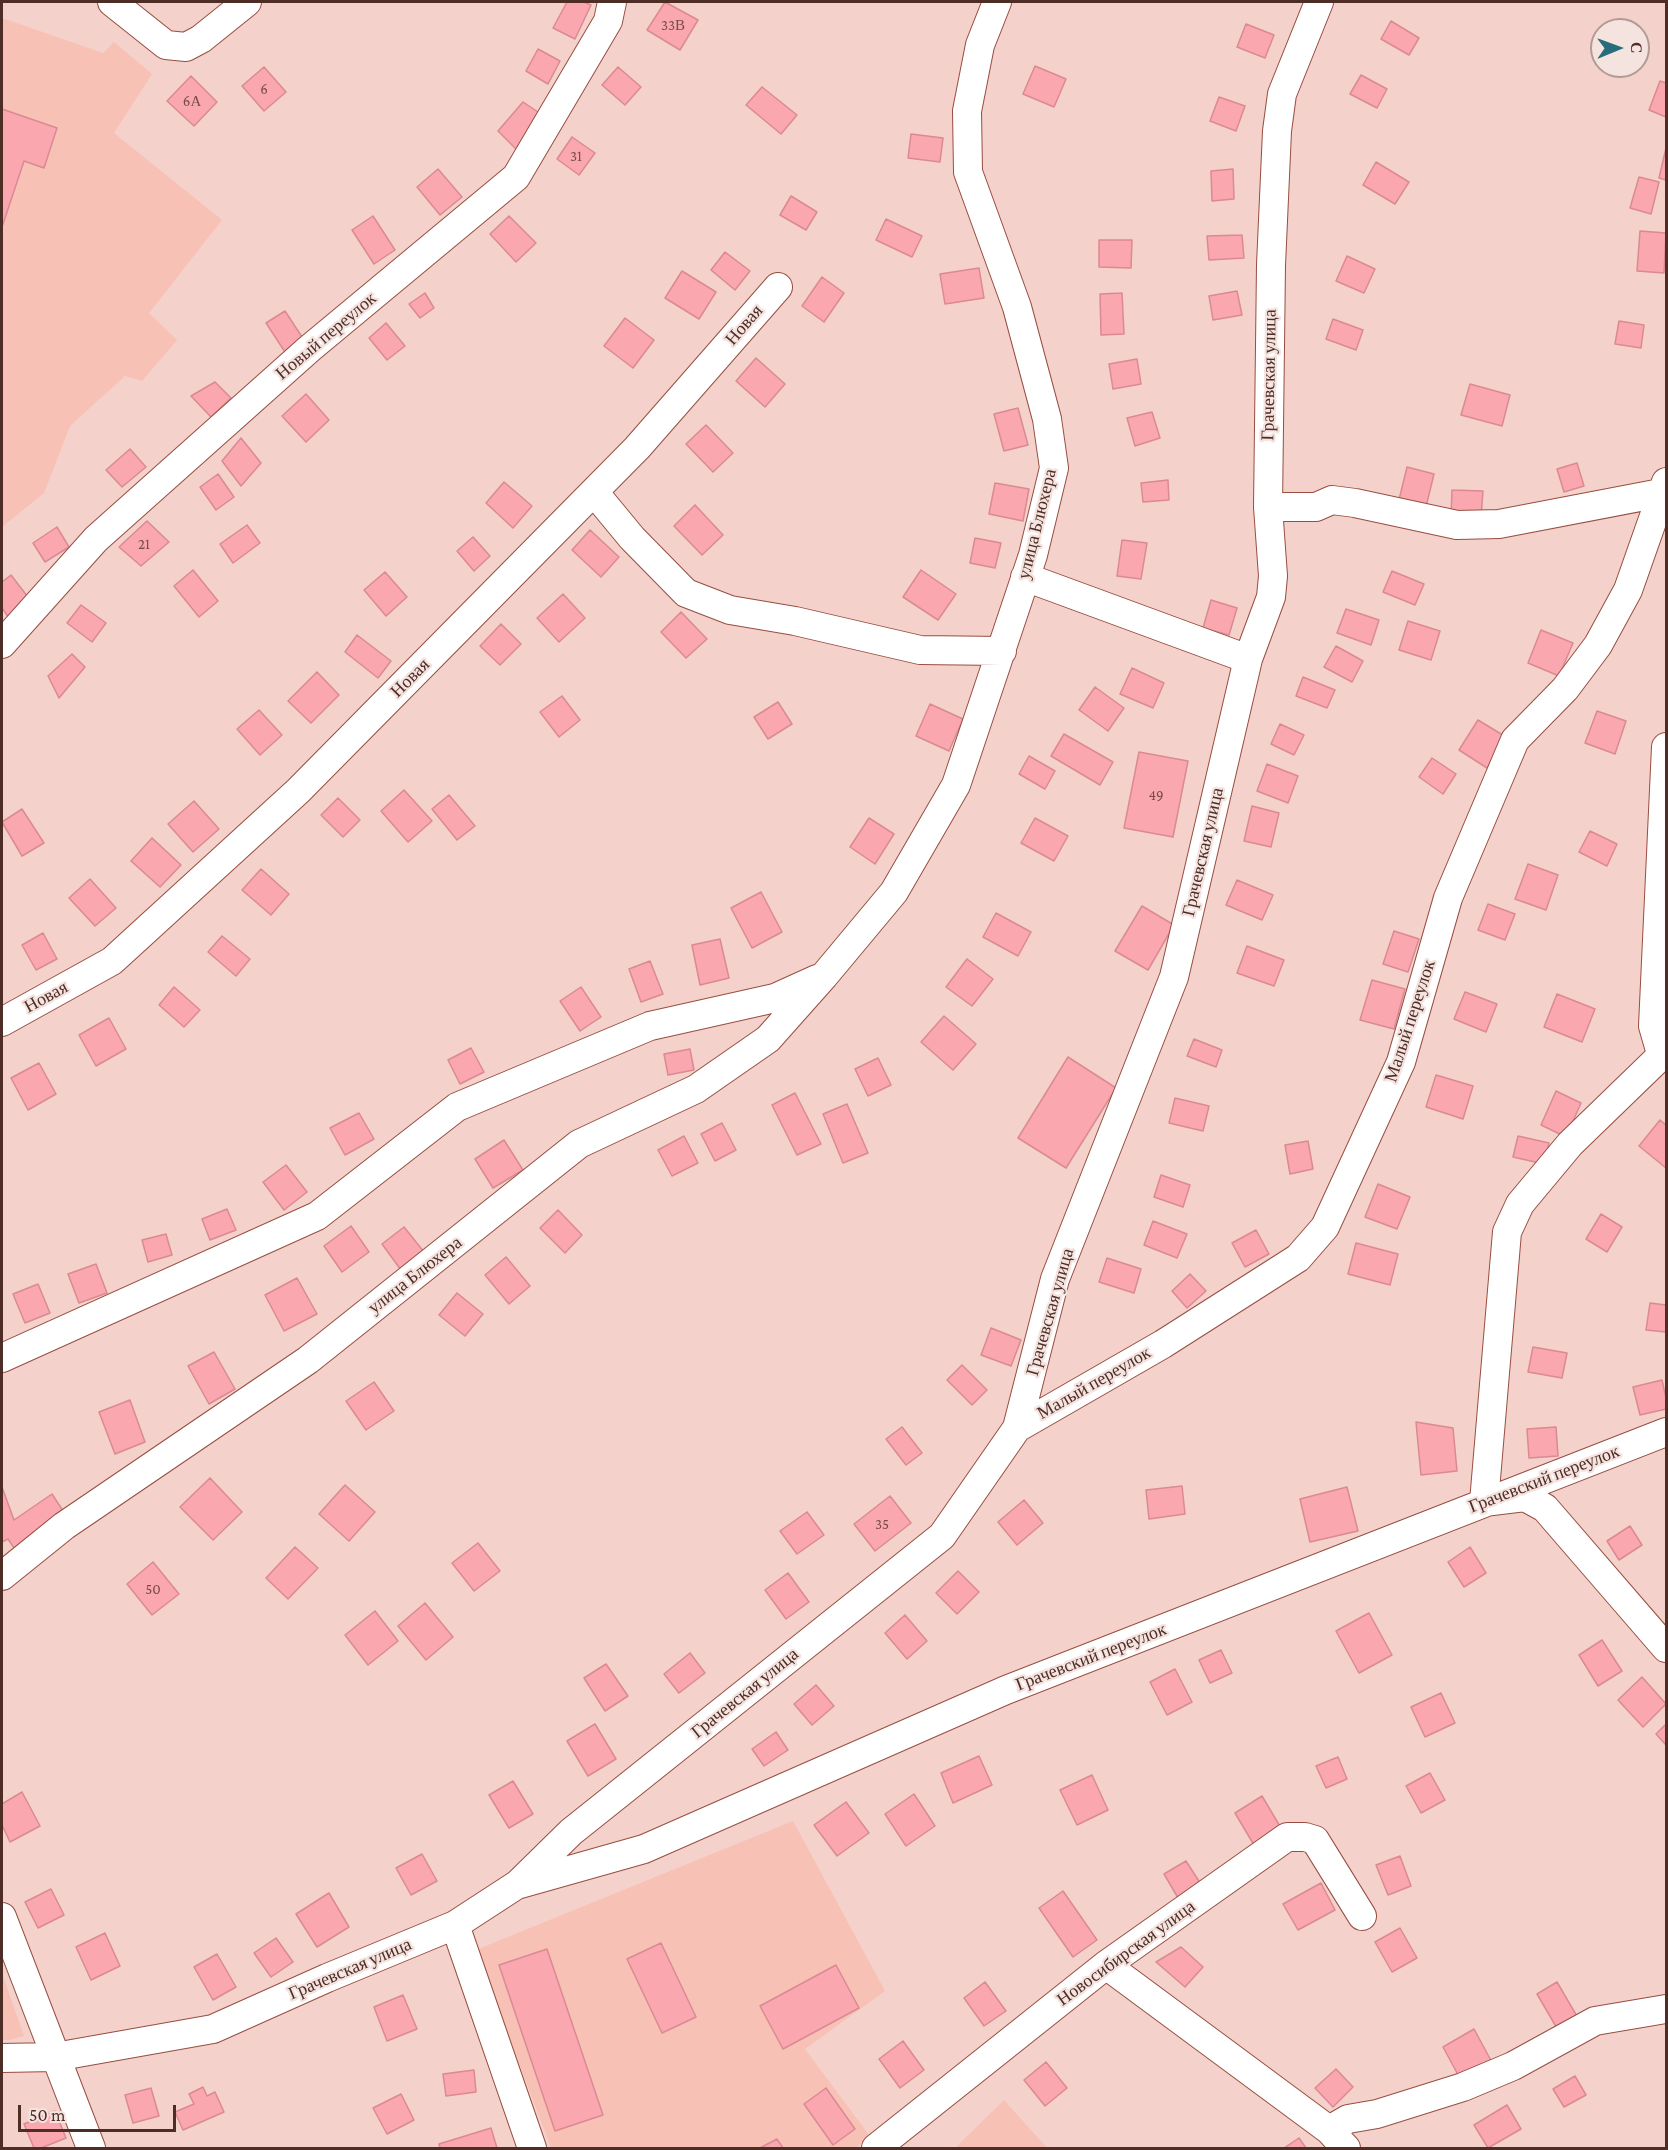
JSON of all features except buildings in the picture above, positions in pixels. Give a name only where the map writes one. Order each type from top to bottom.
[{"type":"street","points":[[112,2],[166,45],[186,47],[201,39],[247,2]]},
{"type":"street","name":"Новый переулок","points":[[2,644],[96,539],[309,349],[516,177],[608,21],[612,2]]},
{"type":"street","name":"улица Блюхера","points":[[2,1576],[64,1526],[308,1360],[579,1144],[696,1089],[768,1040],[894,892],[956,785],[1033,555],[1054,468],[1047,419],[1017,307],[968,171],[967,111],[980,45],[997,2]]},
{"type":"street","name":"Грачевская улица","points":[[2,2058],[55,2057],[213,2029],[327,1978],[455,1925],[518,1884],[571,1832],[942,1536],[1017,1428],[1055,1279],[1173,977],[1248,659],[1271,597],[1273,576],[1268,507],[1270,265],[1277,131],[1282,94],[1319,2]]},
{"type":"street","name":"Новая","points":[[2,1022],[112,961],[298,791],[637,448],[778,287]]},
{"type":"street","points":[[1268,507],[1316,507],[1332,500],[1457,525],[1499,524],[1665,489]]},
{"type":"street","name":"Малый переулок","points":[[1017,1428],[1163,1344],[1298,1258],[1325,1227],[1401,1062],[1448,898],[1515,740],[1565,688],[1598,645],[1628,590],[1665,489]]},
{"type":"street","points":[[594,492],[632,538],[686,593],[730,610],[795,621],[920,650],[1002,651]]},
{"type":"street","points":[[1025,577],[1248,659]]},
{"type":"street","points":[[1666,747],[1653,1026],[1664,1054],[1570,1144],[1520,1204],[1507,1232],[1485,1502],[1525,1497],[1545,1508],[1666,1648]]},
{"type":"street","name":"улица Блюхера","points":[[2,1358],[317,1216],[457,1107],[650,1026],[775,998],[824,976]]},
{"type":"street","name":"Грачевский переулок","points":[[518,1884],[644,1849],[1006,1690],[1666,1432]]},
{"type":"street","name":"Новосибирская улица","points":[[876,2148],[1106,1965],[1287,1837],[1305,1836],[1315,1840],[1362,1916]]},
{"type":"street","points":[[2,1917],[91,2148]]},
{"type":"street","points":[[455,1925],[532,2148]]},
{"type":"street","points":[[1106,1965],[1338,2139],[1348,2119],[1377,2114],[1462,2087],[1513,2066],[1595,2021],[1666,2009]]},
{"type":"shaded area","points":[[2,18],[103,53],[114,42],[152,74],[114,133],[222,220],[149,313],[177,340],[142,381],[125,376],[70,426],[44,493],[2,527]]},
{"type":"shaded area","points":[[793,1821],[885,1991],[805,2049],[869,2135],[856,2148],[551,2148],[476,1950]]},
{"type":"shaded area","points":[[2,1973],[24,2036],[9,2040],[2,2040]]},
{"type":"shaded area","points":[[1004,2100],[1047,2148],[958,2148],[957,2146]]}]
